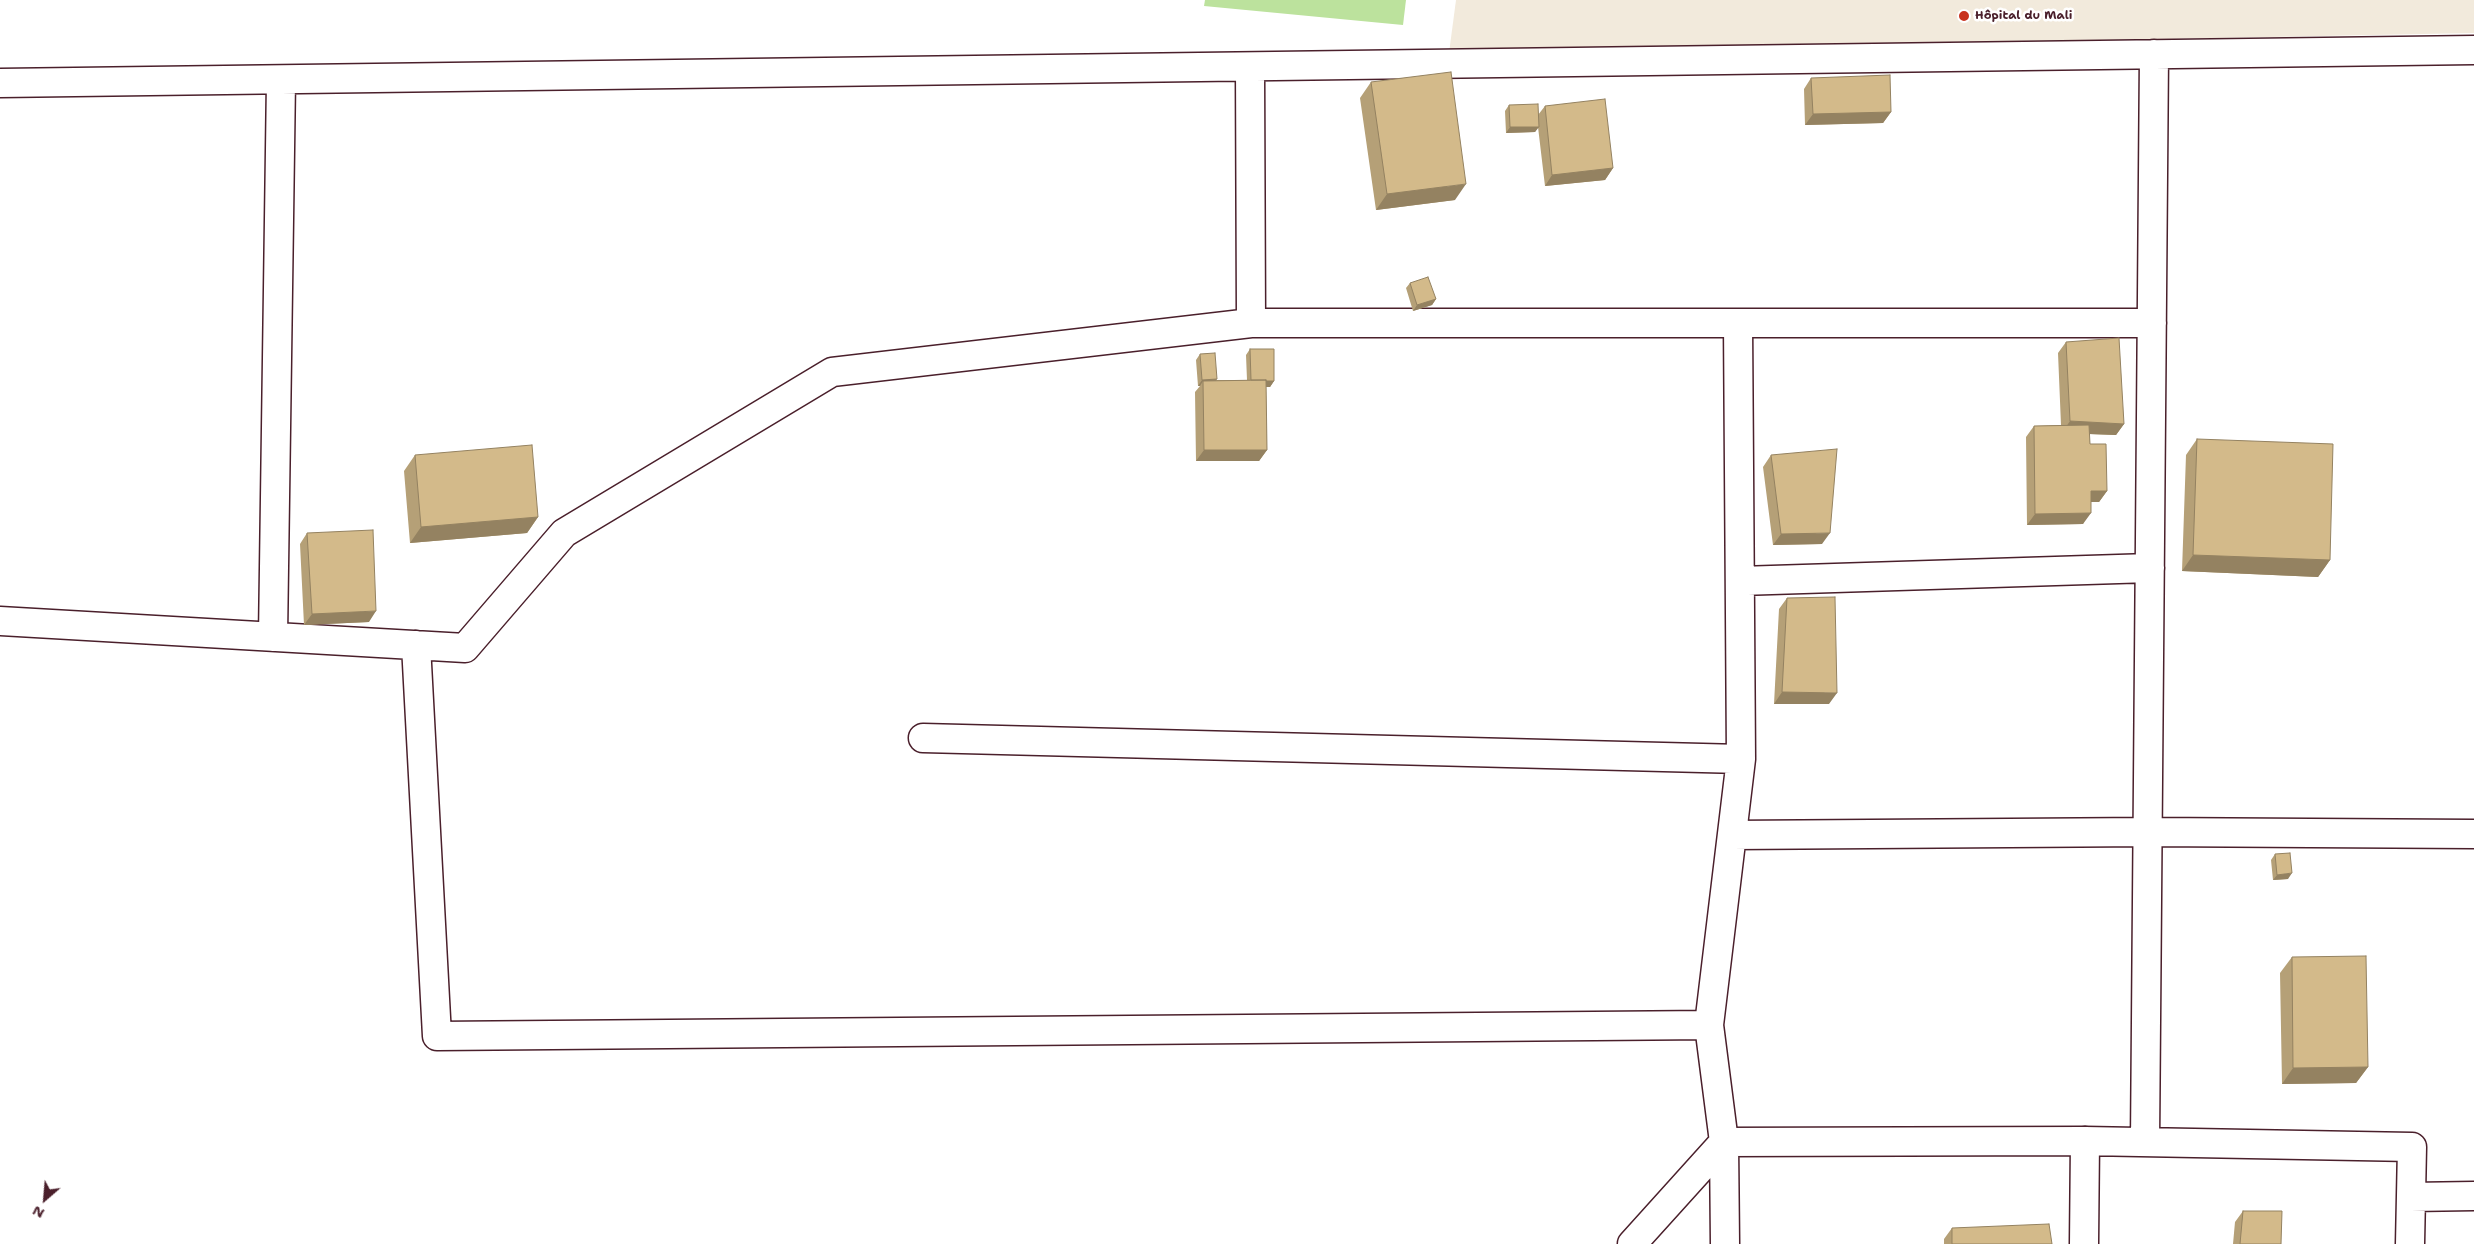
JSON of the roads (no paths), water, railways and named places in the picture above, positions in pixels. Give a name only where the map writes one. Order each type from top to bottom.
[{"type":"street","points":[[0,83],[2474,50]]},
{"type":"street","points":[[2145,1142],[2154,54]]},
{"type":"street","points":[[1250,67],[1251,323]]},
{"type":"street","points":[[273,637],[280,80]]},
{"type":"street","points":[[0,621],[465,648],[564,533],[832,372],[1251,323],[2152,323]]},
{"type":"street","points":[[1725,1244],[1724,1142],[1710,1025],[1741,759],[1738,323]]},
{"type":"street","points":[[1740,581],[2150,568]]},
{"type":"street","points":[[416,645],[437,1036],[1710,1025]]},
{"type":"street","points":[[923,738],[1741,759]]},
{"type":"street","points":[[1732,835],[2148,832],[2474,834]]},
{"type":"street","points":[[2084,1244],[2085,1141]]},
{"type":"street","points":[[1632,1244],[1724,1142],[2085,1141],[2412,1147],[2410,1244]]},
{"type":"street","points":[[2411,1197],[2474,1196]]},
{"type":"place","name":"Hôpital du Mali","points":[[1964,16]]}]
